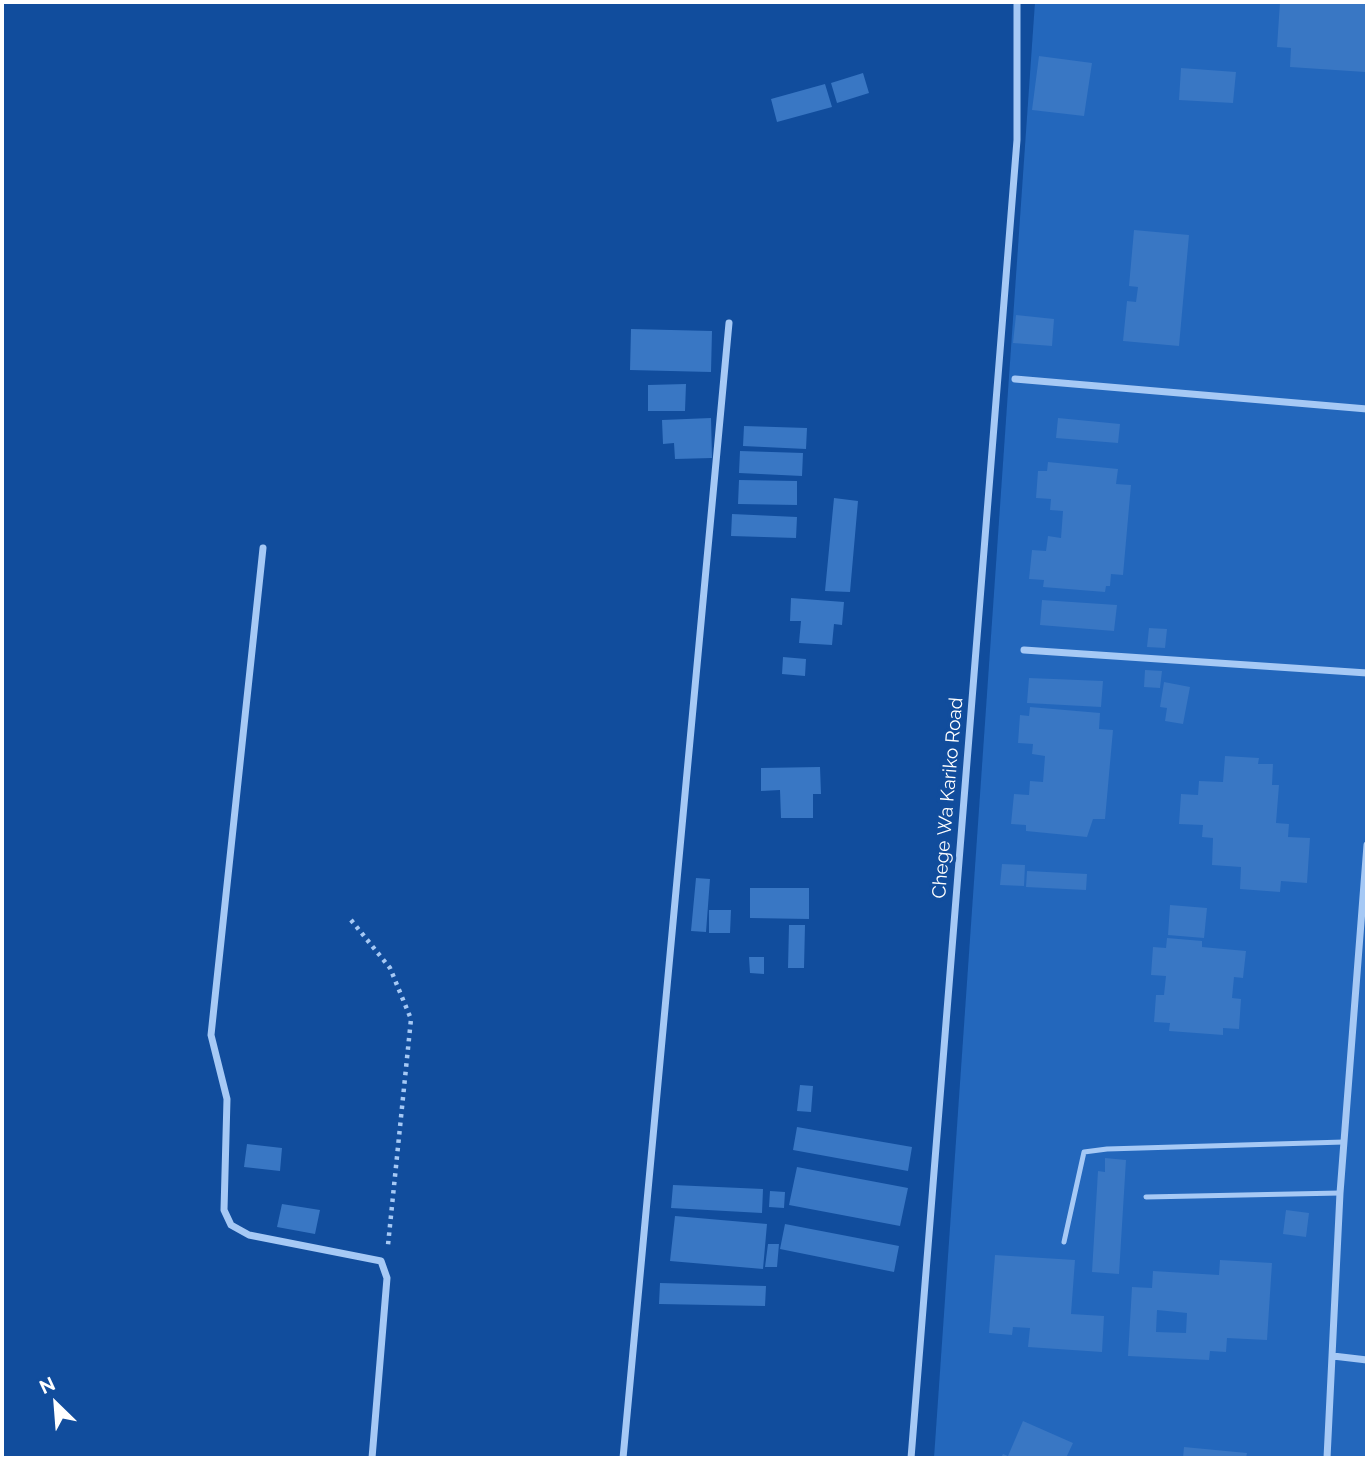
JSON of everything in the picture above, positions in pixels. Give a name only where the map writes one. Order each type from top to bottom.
[{"type":"street","name":"Chege Wa Kariko Road","points":[[911,1458],[1017,140],[1017,2]]},
{"type":"street","points":[[623,1458],[729,323]]},
{"type":"street","points":[[1015,379],[1367,408]]},
{"type":"street","points":[[263,548],[211,1035],[228,1098],[224,1210],[231,1225],[249,1235],[381,1261],[387,1278],[372,1458]]},
{"type":"street","points":[[1024,650],[1367,673]]},
{"type":"street","points":[[1327,1458],[1340,1193],[1367,845]]},
{"type":"street","points":[[1333,1356],[1367,1360]]},
{"type":"lane","points":[[1064,1242],[1084,1152],[1107,1149],[1344,1142]]},
{"type":"lane","points":[[1146,1197],[1340,1193]]},
{"type":"path","points":[[351,920],[390,968],[411,1019],[397,1127],[387,1278]]},
{"type":"shaded area","points":[[1035,2],[1367,2],[1367,1458],[934,1458]]},
{"type":"building","points":[[1280,2],[1367,2],[1365,72],[1290,67],[1291,48],[1277,47]]},
{"type":"building","points":[[1039,56],[1092,63],[1084,116],[1032,110]]},
{"type":"building","points":[[1181,68],[1236,72],[1233,103],[1179,100]]},
{"type":"building","points":[[863,73],[869,93],[837,103],[831,83]]},
{"type":"building","points":[[825,84],[832,107],[777,122],[771,99]]},
{"type":"building","points":[[1134,230],[1189,235],[1179,346],[1123,341],[1127,301],[1136,302],[1138,287],[1129,286]]},
{"type":"building","points":[[1016,315],[1054,319],[1052,346],[1013,343]]},
{"type":"building","points":[[631,329],[712,331],[711,372],[630,370]]},
{"type":"building","points":[[686,384],[685,411],[648,411],[648,385]]},
{"type":"building","points":[[711,418],[712,458],[675,459],[674,443],[663,444],[662,420]]},
{"type":"building","points":[[1058,418],[1120,424],[1118,443],[1056,438]]},
{"type":"building","points":[[744,426],[807,428],[806,449],[743,446]]},
{"type":"building","points":[[740,451],[803,453],[802,476],[739,473]]},
{"type":"building","points":[[1048,462],[1118,469],[1116,484],[1131,485],[1123,575],[1111,574],[1110,586],[1106,586],[1105,592],[1043,587],[1044,580],[1029,579],[1032,550],[1046,551],[1048,536],[1061,538],[1063,511],[1050,510],[1051,499],[1036,498],[1038,471],[1047,471]]},
{"type":"building","points":[[739,480],[797,481],[797,505],[738,504]]},
{"type":"building","points":[[834,498],[858,501],[850,592],[825,591]]},
{"type":"building","points":[[732,514],[797,517],[796,538],[731,536]]},
{"type":"building","points":[[791,598],[844,602],[842,625],[834,624],[832,645],[799,643],[801,621],[790,621]]},
{"type":"building","points":[[1042,600],[1117,605],[1114,631],[1040,625]]},
{"type":"building","points":[[1149,628],[1167,629],[1165,648],[1147,647]]},
{"type":"building","points":[[783,657],[806,659],[805,676],[782,674]]},
{"type":"building","points":[[1145,670],[1162,671],[1160,688],[1144,687]]},
{"type":"building","points":[[1029,678],[1103,681],[1101,707],[1027,703]]},
{"type":"building","points":[[1164,682],[1190,687],[1183,724],[1165,721],[1167,708],[1160,707]]},
{"type":"building","points":[[1030,707],[1100,713],[1099,729],[1113,730],[1105,819],[1093,819],[1087,837],[1026,831],[1026,825],[1011,824],[1014,794],[1029,795],[1030,781],[1043,782],[1045,756],[1032,754],[1033,744],[1018,743],[1020,715],[1029,716]]},
{"type":"building","points":[[1225,756],[1259,758],[1258,764],[1273,764],[1272,785],[1279,785],[1276,823],[1289,824],[1288,837],[1310,838],[1307,883],[1281,881],[1280,892],[1240,889],[1241,867],[1212,865],[1213,838],[1202,837],[1203,825],[1179,824],[1181,794],[1198,795],[1199,781],[1223,782]]},
{"type":"building","points":[[820,767],[821,794],[813,794],[813,818],[781,818],[780,790],[761,791],[761,768]]},
{"type":"building","points":[[1002,864],[1025,865],[1024,886],[1000,885]]},
{"type":"building","points":[[1027,871],[1087,874],[1086,890],[1026,887]]},
{"type":"building","points":[[696,878],[710,879],[706,932],[691,931]]},
{"type":"building","points":[[750,888],[809,888],[809,919],[750,918]]},
{"type":"building","points":[[1170,905],[1207,908],[1204,938],[1168,935]]},
{"type":"building","points":[[709,910],[731,910],[730,933],[709,933]]},
{"type":"building","points":[[789,925],[805,925],[804,968],[788,968]]},
{"type":"building","points":[[1167,938],[1202,941],[1202,947],[1246,951],[1243,978],[1234,977],[1232,998],[1241,999],[1239,1029],[1223,1028],[1223,1035],[1169,1031],[1170,1023],[1154,1022],[1156,995],[1164,995],[1166,976],[1151,975],[1153,947],[1166,948]]},
{"type":"building","points":[[749,957],[764,957],[764,974],[750,973]]},
{"type":"building","points":[[800,1085],[813,1086],[811,1112],[797,1111]]},
{"type":"building","points":[[797,1127],[912,1147],[908,1171],[793,1150]]},
{"type":"building","points":[[247,1144],[282,1148],[280,1171],[244,1167]]},
{"type":"building","points":[[1105,1158],[1126,1160],[1119,1274],[1092,1272],[1098,1171],[1105,1172]]},
{"type":"building","points":[[797,1167],[908,1188],[900,1226],[789,1205]]},
{"type":"building","points":[[673,1185],[763,1189],[762,1213],[671,1208]]},
{"type":"building","points":[[770,1191],[785,1192],[784,1208],[769,1207]]},
{"type":"building","points":[[282,1204],[320,1210],[315,1234],[277,1227]]},
{"type":"building","points":[[1286,1210],[1309,1213],[1306,1237],[1283,1234]]},
{"type":"building","points":[[675,1216],[767,1224],[763,1269],[670,1261]]},
{"type":"building","points":[[785,1224],[899,1246],[894,1272],[780,1249]]},
{"type":"building","points":[[768,1244],[779,1244],[777,1267],[765,1267]]},
{"type":"building","points":[[995,1255],[1075,1260],[1071,1314],[1104,1316],[1102,1352],[1028,1347],[1030,1328],[1013,1327],[1012,1335],[989,1333]]},
{"type":"building","points":[[1220,1260],[1272,1263],[1267,1340],[1227,1338],[1226,1352],[1210,1351],[1209,1360],[1128,1356],[1132,1287],[1152,1288],[1153,1271],[1219,1275]],"holes":[[[1157,1310],[1187,1313],[1186,1333],[1156,1332]]]},
{"type":"building","points":[[660,1283],[766,1286],[765,1306],[659,1304]]},
{"type":"building","points":[[1023,1421],[1073,1443],[1066,1458],[1001,1458],[1003,1454],[1008,1456]]},
{"type":"building","points":[[1184,1447],[1247,1453],[1246,1458],[1183,1458]]}]
